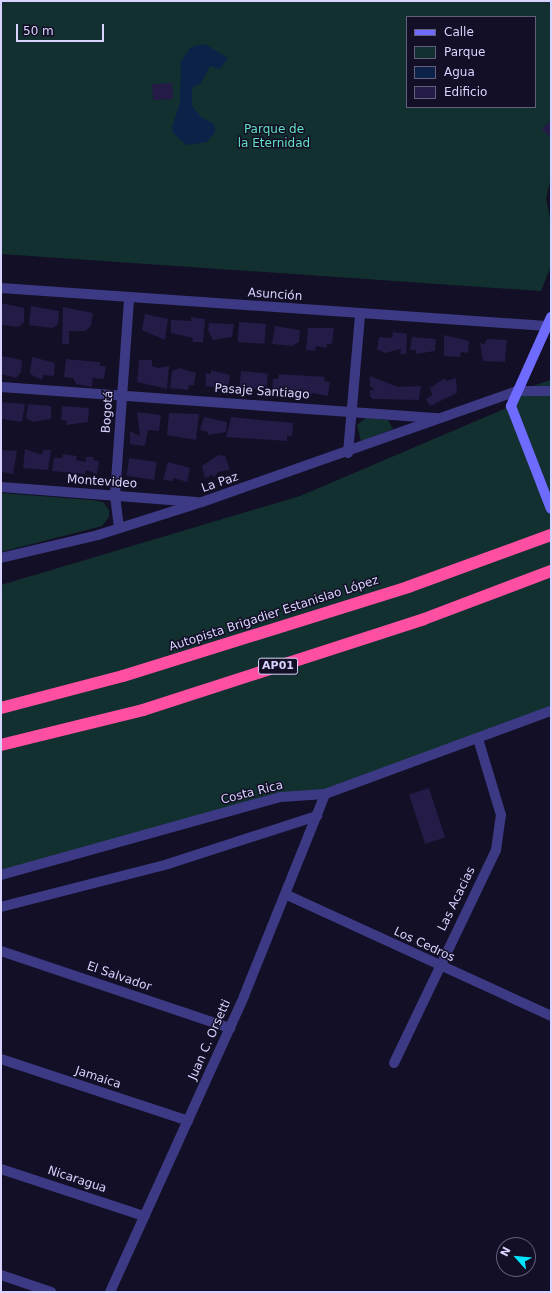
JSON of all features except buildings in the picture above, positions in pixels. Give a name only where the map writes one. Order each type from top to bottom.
[{"type":"highway","name":"Autopista Brigadier Estanislao López","points":[[1,708],[168,662],[408,587],[551,535]]},
{"type":"highway","name":"AP01","points":[[1,745],[143,710],[424,619],[551,571]]},
{"type":"street","name":"Asunción","points":[[1,288],[360,315],[549,322]]},
{"type":"street","name":"Bogotá","points":[[119,528],[115,495],[129,298]]},
{"type":"street","points":[[348,452],[360,315]]},
{"type":"street","points":[[549,322],[511,406],[551,509]]},
{"type":"street","name":"Pasaje Santiago","points":[[1,387],[442,418],[517,391]]},
{"type":"street","points":[[517,391],[551,391]]},
{"type":"street","name":"La Paz","points":[[1,558],[119,528],[202,502],[442,418]]},
{"type":"street","name":"Montevideo","points":[[1,487],[202,502]]},
{"type":"street","name":"Costa Rica","points":[[1,875],[281,797],[325,794],[551,711]]},
{"type":"street","name":"Las Acacias","points":[[394,1063],[496,850],[501,815],[478,739]]},
{"type":"street","name":"Juan C. Orsetti","points":[[110,1292],[230,1028],[287,895],[325,794]]},
{"type":"street","points":[[1,907],[168,864],[316,816]]},
{"type":"street","name":"Los Cedros","points":[[287,895],[551,1016]]},
{"type":"street","name":"El Salvador","points":[[1,951],[230,1028]]},
{"type":"street","name":"Jamaica","points":[[1,1059],[188,1121]]},
{"type":"street","name":"Nicaragua","points":[[1,1169],[144,1216]]},
{"type":"street","points":[[1,1275],[52,1292]]},
{"type":"green space","name":"Parque de la Eternidad","points":[[1,1],[551,1],[551,178],[546,198],[551,224],[551,266],[541,291],[1,254]]},
{"type":"green space","points":[[551,380],[551,711],[325,794],[281,797],[1,875],[1,585],[300,496],[511,406],[517,391]]},
{"type":"green space","points":[[366,418],[388,420],[393,429],[361,441],[357,425]]},
{"type":"green space","points":[[1,493],[103,502],[109,510],[109,517],[102,526],[1,552]]},
{"type":"water","points":[[205,44],[228,58],[220,69],[210,66],[201,83],[192,88],[192,105],[201,117],[214,124],[215,132],[207,142],[187,145],[173,133],[172,127],[180,103],[181,61],[191,47]]}]
